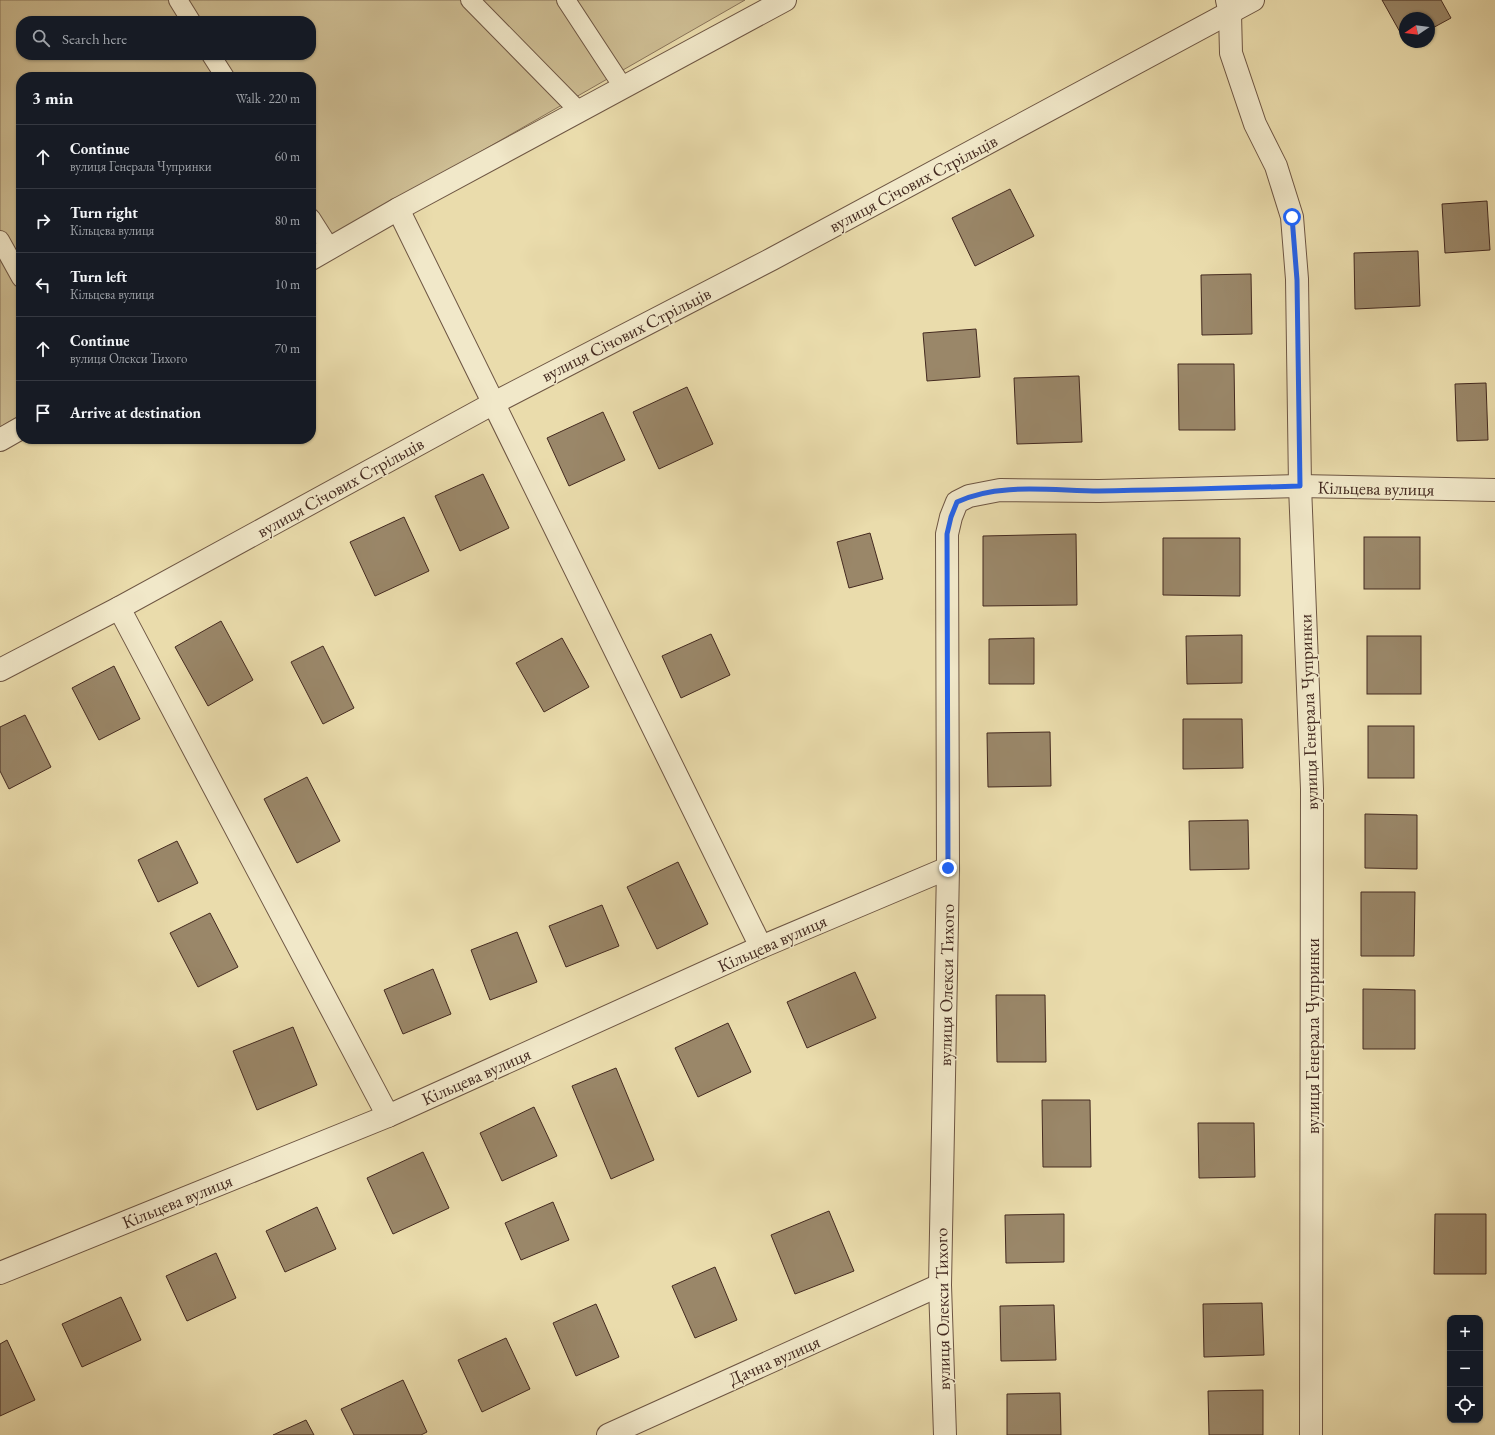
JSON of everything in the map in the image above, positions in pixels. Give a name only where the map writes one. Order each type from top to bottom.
[{"type":"street","points":[[316,256],[398,209],[786,0]]},
{"type":"street","name":"вулиця Січових Стрільців","points":[[0,670],[119,608],[492,404],[779,255],[1228,7],[1253,0]]},
{"type":"street","name":"вулиця Генерала Чупринки","points":[[1228,7],[1231,53],[1256,124],[1276,166],[1292,217],[1297,280],[1300,486],[1312,789],[1311,1435]]},
{"type":"street","points":[[398,209],[492,404],[761,947]]},
{"type":"street","points":[[0,440],[16,431]]},
{"type":"street","name":"Кільцева вулиця","points":[[947,534],[951,517],[957,502],[969,496],[1000,490],[1099,491],[1300,486],[1495,490]]},
{"type":"street","name":"вулиця Олекси Тихого","points":[[945,1435],[940,1285],[948,868],[947,534]]},
{"type":"street","points":[[119,608],[388,1116]]},
{"type":"street","name":"Кільцева вулиця","points":[[0,1273],[388,1116],[761,947],[948,868]]},
{"type":"street","name":"Дачна вулиця","points":[[608,1435],[940,1285]]},
{"type":"lane","points":[[178,0],[187,16]]},
{"type":"lane","points":[[470,0],[579,111]]},
{"type":"lane","points":[[566,0],[623,87]]},
{"type":"lane","points":[[214,60],[222,72]]},
{"type":"lane","points":[[316,226],[330,248]]},
{"type":"lane","points":[[0,240],[16,269]]},
{"type":"shaded area","points":[[0,0],[745,0],[316,246],[316,72],[16,72],[16,418],[0,427]]},
{"type":"building","points":[[1382,0],[1441,0],[1451,18],[1435,27],[1435,12],[1399,12],[1399,30]]},
{"type":"building","points":[[1010,189],[1034,236],[975,266],[952,218]]},
{"type":"building","points":[[1487,201],[1490,250],[1445,253],[1442,204]]},
{"type":"building","points":[[1418,251],[1420,306],[1355,309],[1354,253]]},
{"type":"building","points":[[1251,274],[1252,334],[1202,335],[1201,275]]},
{"type":"building","points":[[976,329],[980,377],[927,381],[923,333]]},
{"type":"building","points":[[1178,364],[1234,364],[1235,430],[1179,430]]},
{"type":"building","points":[[1079,376],[1082,442],[1017,444],[1014,378]]},
{"type":"building","points":[[1486,383],[1488,440],[1457,441],[1455,384]]},
{"type":"building","points":[[687,387],[713,444],[659,469],[633,412]]},
{"type":"building","points":[[603,412],[625,460],[569,486],[547,438]]},
{"type":"building","points":[[483,474],[509,528],[460,551],[435,496]]},
{"type":"building","points":[[404,517],[429,571],[375,596],[350,542]]},
{"type":"building","points":[[870,533],[883,579],[849,588],[837,542]]},
{"type":"building","points":[[1076,534],[1077,605],[983,606],[983,536]]},
{"type":"building","points":[[1364,537],[1420,537],[1420,589],[1364,589]]},
{"type":"building","points":[[1163,538],[1240,538],[1240,596],[1163,595]]},
{"type":"building","points":[[221,621],[253,680],[208,706],[175,647]]},
{"type":"building","points":[[711,634],[730,675],[681,698],[662,656]]},
{"type":"building","points":[[1242,635],[1242,683],[1187,684],[1186,636]]},
{"type":"building","points":[[1367,636],[1421,636],[1421,694],[1367,694]]},
{"type":"building","points":[[562,638],[589,687],[544,712],[516,663]]},
{"type":"building","points":[[1034,638],[1034,684],[989,684],[989,639]]},
{"type":"building","points":[[323,646],[354,708],[323,724],[291,662]]},
{"type":"building","points":[[114,666],[140,719],[99,740],[72,688]]},
{"type":"building","points":[[25,715],[51,767],[9,789],[0,771],[0,727]]},
{"type":"building","points":[[1183,719],[1242,719],[1243,768],[1183,769]]},
{"type":"building","points":[[1368,726],[1414,726],[1414,778],[1368,778]]},
{"type":"building","points":[[1050,732],[1051,786],[988,787],[987,733]]},
{"type":"building","points":[[307,777],[340,841],[297,863],[264,799]]},
{"type":"building","points":[[1365,814],[1417,815],[1417,869],[1365,868]]},
{"type":"building","points":[[1248,820],[1249,869],[1190,870],[1189,821]]},
{"type":"building","points":[[177,841],[198,883],[158,902],[138,860]]},
{"type":"building","points":[[678,862],[708,924],[657,949],[627,887]]},
{"type":"building","points":[[1361,892],[1415,892],[1414,956],[1361,956]]},
{"type":"building","points":[[602,905],[619,946],[566,967],[549,926]]},
{"type":"building","points":[[210,913],[238,967],[198,987],[170,933]]},
{"type":"building","points":[[517,932],[537,982],[490,1000],[471,950]]},
{"type":"building","points":[[433,969],[451,1014],[403,1034],[384,990]]},
{"type":"building","points":[[855,972],[876,1018],[807,1048],[787,1002]]},
{"type":"building","points":[[1363,989],[1415,990],[1415,1049],[1363,1049]]},
{"type":"building","points":[[996,995],[1045,995],[1046,1062],[997,1062]]},
{"type":"building","points":[[728,1023],[751,1072],[698,1097],[675,1048]]},
{"type":"building","points":[[293,1027],[317,1085],[257,1110],[233,1051]]},
{"type":"building","points":[[616,1068],[654,1160],[611,1179],[572,1086]]},
{"type":"building","points":[[1042,1100],[1090,1100],[1091,1167],[1043,1167]]},
{"type":"building","points":[[534,1107],[557,1156],[502,1181],[480,1133]]},
{"type":"building","points":[[1198,1123],[1254,1123],[1255,1177],[1199,1178]]},
{"type":"building","points":[[423,1152],[449,1208],[393,1234],[367,1178]]},
{"type":"building","points":[[553,1202],[569,1240],[521,1260],[505,1223]]},
{"type":"building","points":[[317,1207],[336,1249],[285,1272],[266,1231]]},
{"type":"building","points":[[829,1211],[854,1271],[795,1294],[771,1235]]},
{"type":"building","points":[[1064,1214],[1064,1262],[1006,1263],[1005,1215]]},
{"type":"building","points":[[1435,1214],[1486,1214],[1486,1274],[1434,1274]]},
{"type":"building","points":[[216,1253],[236,1298],[187,1321],[166,1276]]},
{"type":"building","points":[[715,1267],[737,1320],[695,1338],[672,1286]]},
{"type":"building","points":[[121,1297],[141,1340],[82,1367],[62,1324]]},
{"type":"building","points":[[1262,1303],[1264,1355],[1204,1357],[1203,1304]]},
{"type":"building","points":[[596,1304],[619,1357],[576,1376],[553,1323]]},
{"type":"building","points":[[1054,1305],[1056,1360],[1001,1361],[1000,1306]]},
{"type":"building","points":[[506,1338],[530,1389],[482,1412],[458,1360]]},
{"type":"building","points":[[7,1340],[35,1400],[0,1416],[0,1344]]},
{"type":"building","points":[[403,1380],[427,1432],[421,1435],[354,1435],[341,1409]]},
{"type":"building","points":[[1263,1390],[1263,1435],[1209,1435],[1208,1391]]},
{"type":"building","points":[[1060,1393],[1061,1435],[1007,1435],[1007,1394]]},
{"type":"building","points":[[306,1420],[314,1435],[273,1435]]},
{"type":"route","points":[[948,868],[947,534],[951,517],[957,502],[969,496],[1000,490],[1099,491],[1300,486],[1297,280],[1292,217]]}]
